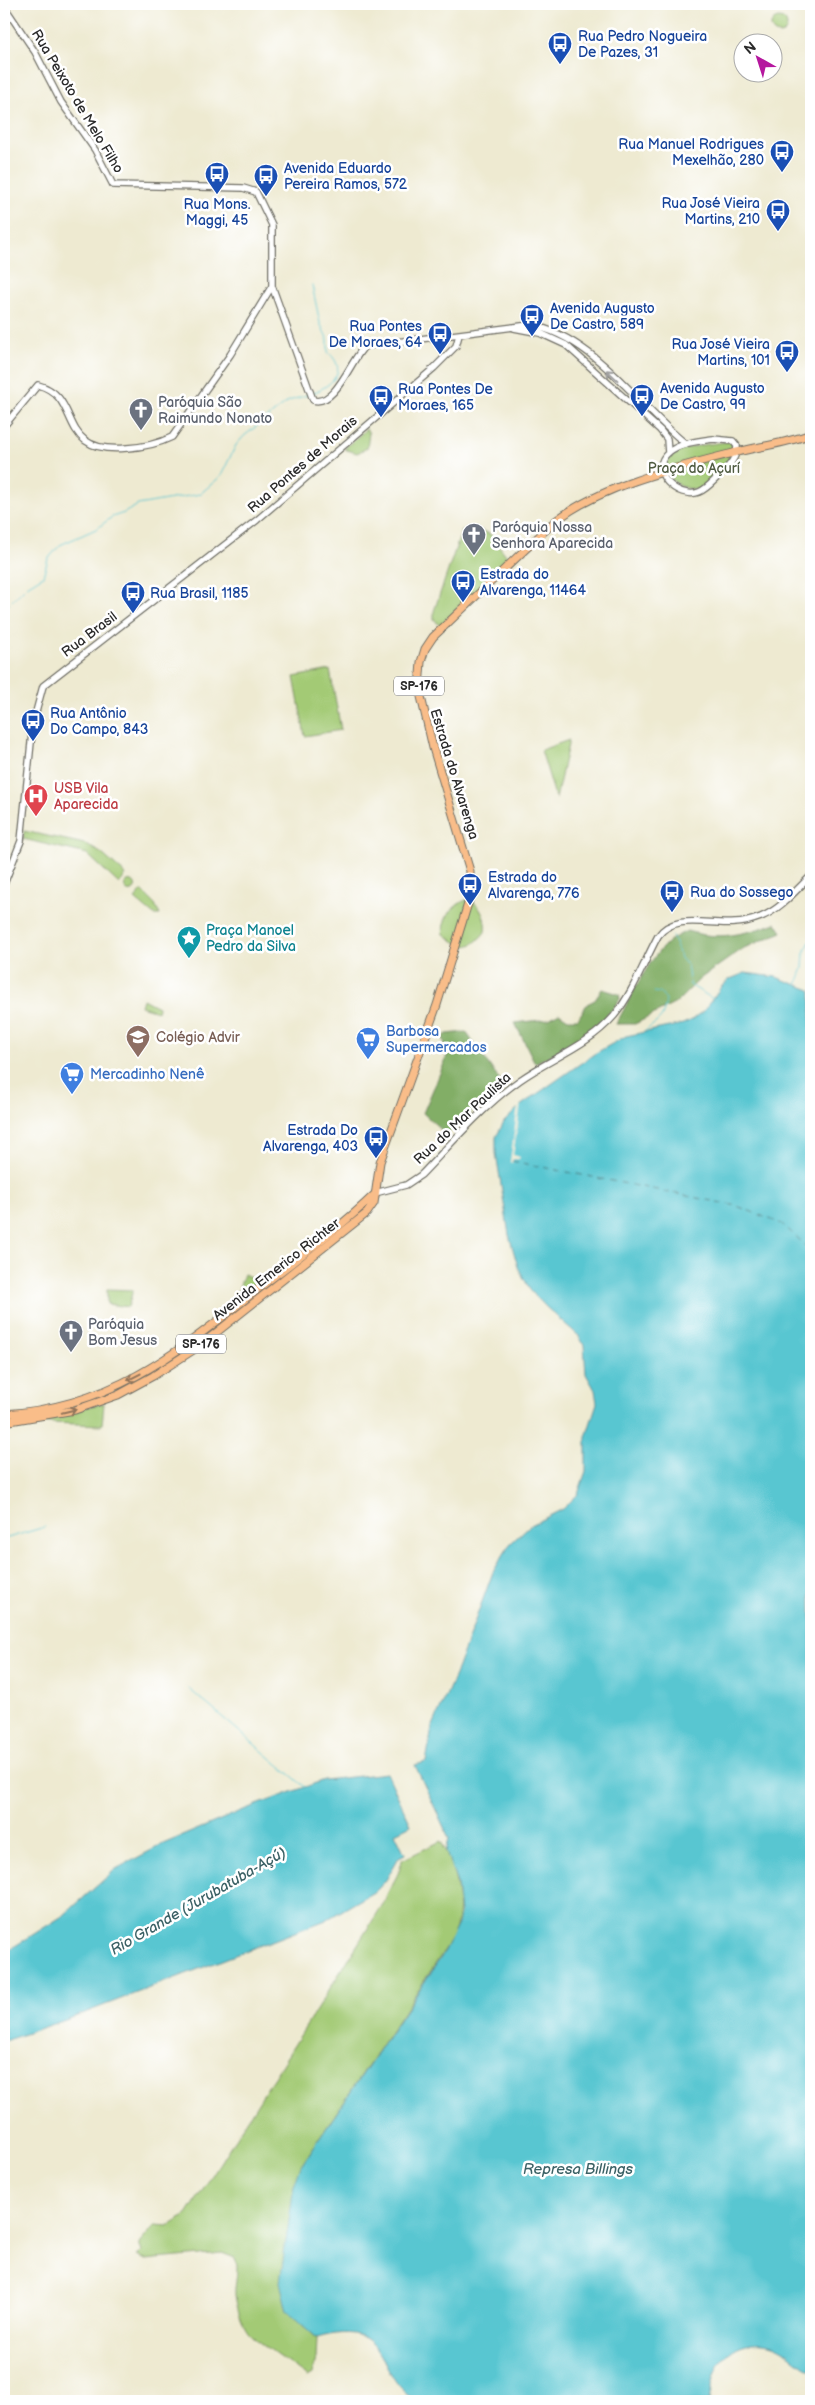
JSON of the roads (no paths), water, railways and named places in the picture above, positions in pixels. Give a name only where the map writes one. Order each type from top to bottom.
[{"type":"main road","name":"Estrada do Alvarenga","points":[[371,1210],[372,1196],[380,1162],[437,1004],[470,896],[470,871],[421,702],[418,679],[426,649],[433,637],[562,516],[574,507],[604,493],[660,474],[737,452],[811,434]]},
{"type":"main road","name":"Avenida Emerico Richter","points":[[4,1414],[29,1412],[80,1400],[115,1387],[151,1369],[198,1337],[372,1196]]},
{"type":"main road","name":"Avenida Emerico Richter","points":[[4,1422],[75,1410],[118,1395],[153,1376],[198,1346],[371,1210]]},
{"type":"street","name":"Rua Peixoto de Melo Filho","points":[[4,6],[35,52],[61,102],[95,150],[113,185],[243,188],[256,192],[272,225],[272,286]]},
{"type":"street","points":[[4,426],[38,385],[55,392],[79,434],[95,447],[112,449],[134,447],[167,440],[178,432],[230,355],[272,286]]},
{"type":"street","points":[[272,286],[312,400],[322,400],[335,390],[356,356],[365,346],[514,328],[540,333],[566,345],[663,428],[686,444]]},
{"type":"street","name":"Rua Pontes de Morais","points":[[151,603],[256,521],[371,420],[404,394],[456,346],[459,335]]},
{"type":"street","points":[[663,428],[667,439],[668,453]]},
{"type":"street","points":[[713,439],[728,439],[736,444],[737,452],[724,471],[696,493],[682,490],[669,484],[660,474],[662,463],[668,453],[686,444],[713,439]]},
{"type":"street","name":"Rua Brasil","points":[[4,884],[20,843],[32,722],[42,686],[151,603]]},
{"type":"street","name":"Rua do Mar Paulista","points":[[372,1196],[406,1185],[413,1180],[501,1094],[520,1080],[582,1044],[600,1031],[624,1001],[658,936],[665,928],[677,922],[735,924],[760,917],[782,905],[811,876]]},
{"type":"water","name":"Represa Billings","points":[[745,973],[776,977],[811,990],[811,2370],[783,2350],[765,2343],[756,2343],[738,2347],[723,2359],[712,2384],[709,2401],[421,2401],[406,2392],[395,2381],[381,2354],[372,2343],[360,2336],[342,2333],[317,2338],[287,2311],[280,2282],[294,2186],[301,2166],[444,1953],[458,1924],[460,1913],[457,1883],[446,1852],[449,1838],[415,1765],[426,1762],[432,1728],[455,1675],[493,1572],[510,1544],[529,1526],[563,1509],[578,1494],[586,1471],[586,1437],[597,1403],[595,1390],[586,1374],[584,1345],[579,1336],[530,1290],[518,1267],[509,1235],[496,1153],[496,1137],[504,1122],[520,1106],[594,1054],[626,1036],[683,1024],[693,1019],[703,1012],[721,987],[730,979]]},
{"type":"water","name":"Rio Grande (Jurubatuba-Açú)","points":[[387,1773],[411,1825],[395,1833],[405,1854],[399,1857],[386,1880],[377,1890],[326,1920],[74,2017],[4,2041],[4,1953],[64,1915],[116,1869],[163,1844],[246,1809],[324,1780]]},
{"type":"waterway","points":[[312,285],[320,323],[328,340],[328,352],[334,359],[338,371],[332,381],[313,393]]},
{"type":"waterway","points":[[4,609],[27,586],[43,576],[48,559],[60,545],[96,529],[112,517],[138,505],[200,494],[221,476],[236,445],[244,436],[289,401],[310,394]]},
{"type":"waterway","points":[[672,936],[681,958],[687,965],[690,985],[713,999]]},
{"type":"waterway","points":[[797,984],[803,968],[804,953],[811,940]]},
{"type":"waterway","points":[[645,1031],[660,1019],[664,1012],[666,1000],[660,993],[654,992]]},
{"type":"waterway","points":[[4,1539],[45,1527]]},
{"type":"waterway","points":[[189,1689],[305,1787]]},
{"type":"place","name":"Rua Pedro Nogueira De Pazes, 31","points":[[560,65]]},
{"type":"place","name":"Rua Manuel Rodrigues Mexelhão, 280","points":[[782,173]]},
{"type":"place","name":"Rua Mons. Maggi, 45","points":[[217,195]]},
{"type":"place","name":"Avenida Eduardo Pereira Ramos, 572","points":[[266,197]]},
{"type":"place","name":"Rua José Vieira Martins, 210","points":[[778,232]]},
{"type":"place","name":"Avenida Augusto De Castro, 589","points":[[532,337]]},
{"type":"place","name":"Rua Pontes De Moraes, 64","points":[[440,355]]},
{"type":"place","name":"Rua José Vieira Martins, 101","points":[[787,373]]},
{"type":"place","name":"Avenida Augusto De Castro, 99","points":[[642,417]]},
{"type":"place","name":"Rua Pontes De Moraes, 165","points":[[381,418]]},
{"type":"place","name":"Paróquia São Raimundo Nonato","points":[[141,431]]},
{"type":"place","name":"Paróquia Nossa Senhora Aparecida","points":[[474,556]]},
{"type":"place","name":"Estrada do Alvarenga, 11464","points":[[463,603]]},
{"type":"place","name":"Rua Brasil, 1185","points":[[133,614]]},
{"type":"place","name":"Rua Antônio Do Campo, 843","points":[[33,742]]},
{"type":"place","name":"USB Vila Aparecida","points":[[36,817]]},
{"type":"place","name":"Estrada do Alvarenga, 776","points":[[470,906]]},
{"type":"place","name":"Rua do Sossego","points":[[672,913]]},
{"type":"place","name":"Praça Manoel Pedro da Silva","points":[[189,959]]},
{"type":"place","name":"Colégio Advir","points":[[138,1058]]},
{"type":"place","name":"Barbosa Supermercados","points":[[368,1060]]},
{"type":"place","name":"Mercadinho Nenê","points":[[72,1095]]},
{"type":"place","name":"Estrada Do Alvarenga, 403","points":[[376,1159]]},
{"type":"place","name":"Paróquia Bom Jesus","points":[[71,1353]]},
{"type":"park label","name":"Praça do Açurí","points":[[694,468]]}]
